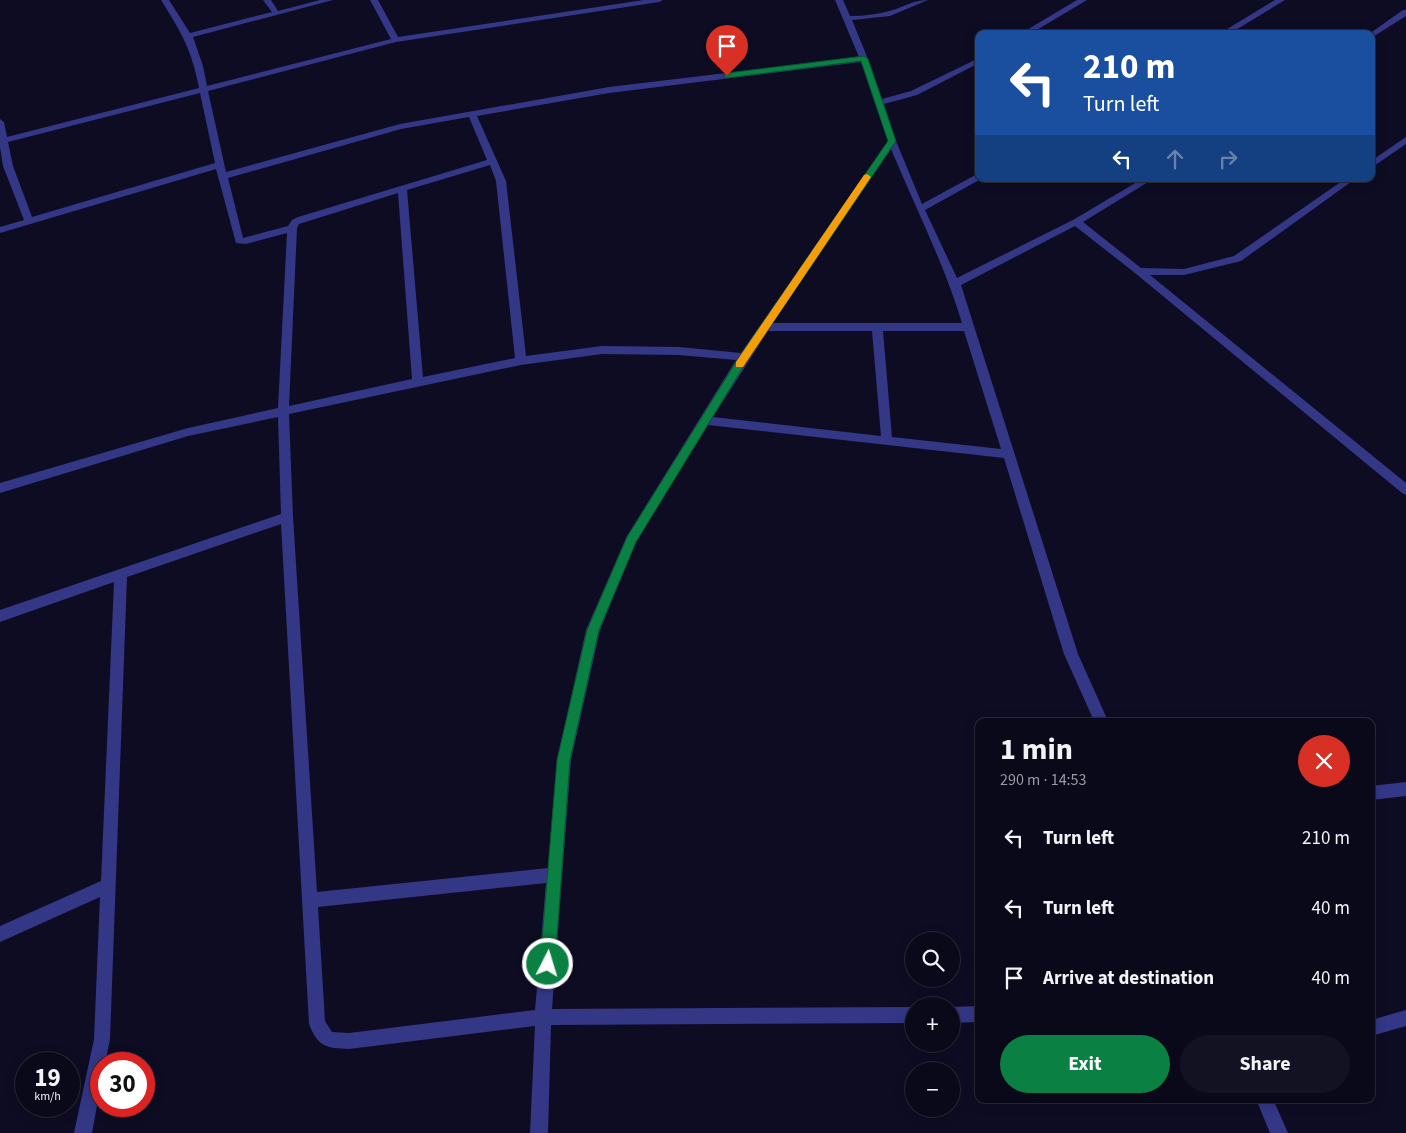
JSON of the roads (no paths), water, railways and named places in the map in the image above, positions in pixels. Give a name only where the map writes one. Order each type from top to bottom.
[{"type":"street","points":[[165,0],[188,36],[200,66],[220,165],[239,241],[246,241],[292,228]]},
{"type":"street","points":[[267,0],[276,13]]},
{"type":"street","points":[[188,36],[330,0]]},
{"type":"street","points":[[374,0],[396,40]]},
{"type":"street","points":[[5,140],[396,40],[659,0]]},
{"type":"street","points":[[839,0],[864,59],[892,141],[920,209],[955,284],[1072,654],[1100,718]]},
{"type":"street","points":[[848,18],[869,19],[894,12],[924,0]]},
{"type":"street","points":[[1031,30],[1083,0]]},
{"type":"street","points":[[1230,30],[1281,0]]},
{"type":"street","points":[[1375,33],[1406,12]]},
{"type":"street","points":[[223,176],[400,127],[609,90],[864,59]]},
{"type":"street","points":[[878,103],[914,93],[975,62]]},
{"type":"street","points":[[472,114],[491,162],[501,181],[521,361]]},
{"type":"street","points":[[0,122],[5,140],[8,166],[29,222]]},
{"type":"street","points":[[1375,162],[1406,140]]},
{"type":"street","points":[[539,1133],[543,1017],[564,760],[593,630],[631,540],[744,357],[892,141]]},
{"type":"street","points":[[491,162],[301,219],[295,222],[292,228],[283,411],[287,517],[317,1024],[328,1040],[349,1041],[543,1017],[905,1015]]},
{"type":"street","points":[[0,230],[220,165]]},
{"type":"street","points":[[920,209],[975,178]]},
{"type":"street","points":[[955,284],[1076,222],[1143,182]]},
{"type":"street","points":[[1139,271],[1184,272],[1237,259],[1347,182]]},
{"type":"street","points":[[402,189],[418,382]]},
{"type":"street","points":[[1076,222],[1139,271],[1406,490]]},
{"type":"street","points":[[764,327],[968,326]]},
{"type":"street","points":[[876,327],[887,441]]},
{"type":"street","points":[[0,488],[188,432],[521,361],[602,350],[679,351],[744,357]]},
{"type":"street","points":[[706,421],[1009,454]]},
{"type":"street","points":[[0,616],[287,517]]},
{"type":"street","points":[[82,1133],[102,1039],[121,575]]},
{"type":"street","points":[[1375,793],[1406,789]]},
{"type":"street","points":[[310,900],[555,875]]},
{"type":"street","points":[[0,934],[108,886]]},
{"type":"street","points":[[960,1015],[975,1014]]},
{"type":"street","points":[[1375,1027],[1406,1018]]},
{"type":"street","points":[[1266,1103],[1279,1133]]}]
